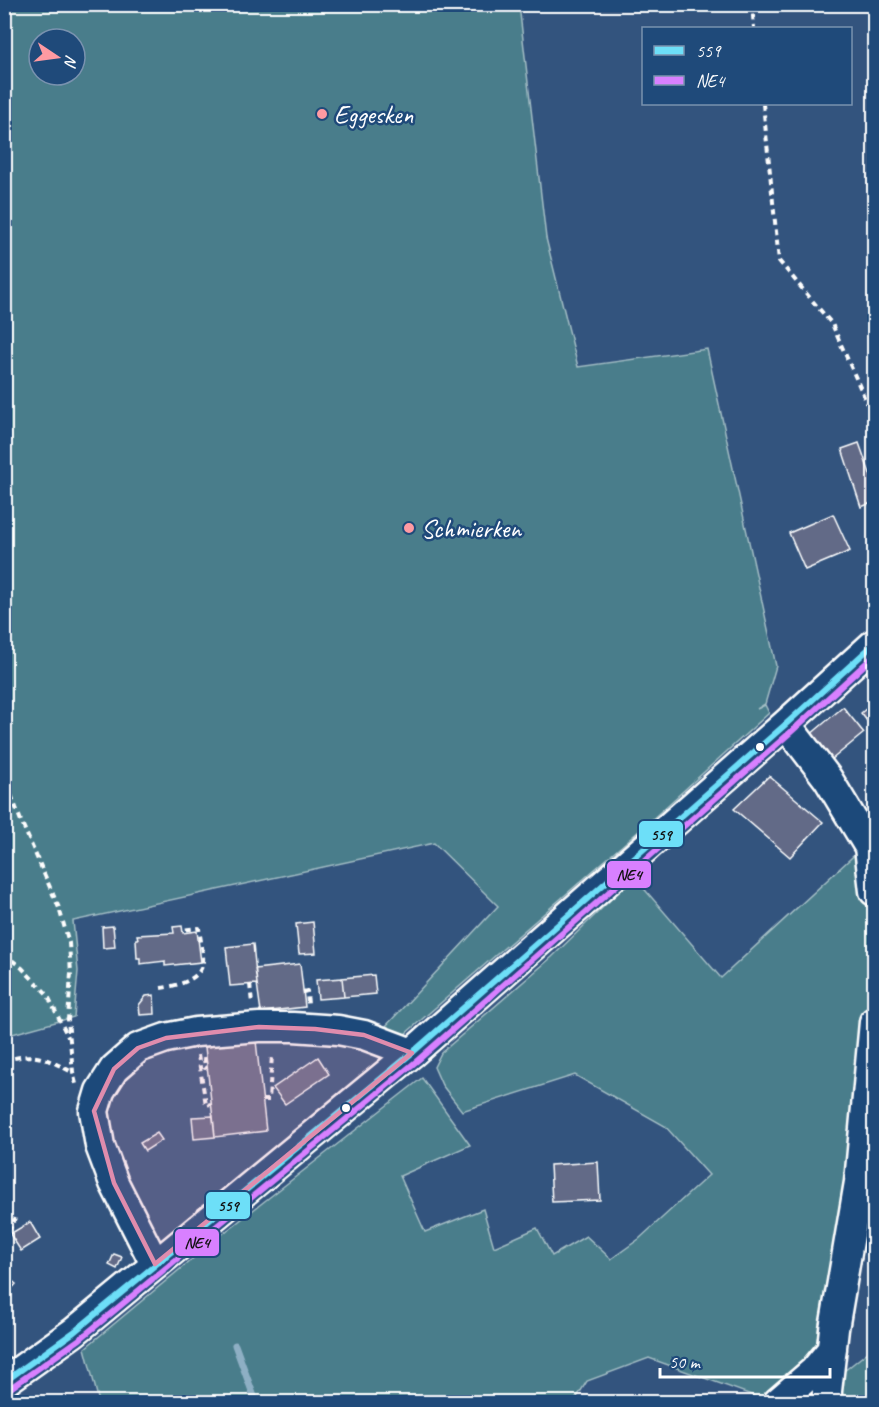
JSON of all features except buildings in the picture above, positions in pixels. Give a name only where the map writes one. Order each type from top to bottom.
[{"type":"street","points":[[4,1382],[74,1332],[412,1053],[874,644]]},
{"type":"street","points":[[786,724],[828,778],[869,847],[874,891]]},
{"type":"street","points":[[827,1402],[832,1349],[859,1182],[874,1022]]},
{"type":"street","points":[[155,1264],[114,1183],[100,1146],[94,1111],[100,1091],[114,1070],[138,1048],[166,1038],[196,1032],[259,1027],[338,1030],[364,1035],[412,1053]]},
{"type":"street","points":[[778,1402],[814,1371],[832,1349]]},
{"type":"path","points":[[752,4],[754,27]]},
{"type":"path","points":[[762,105],[779,261],[831,324],[874,419]]},
{"type":"path","points":[[4,776],[59,908],[69,943],[71,974],[68,1020],[73,1072],[79,1095],[94,1111]]},
{"type":"path","points":[[161,988],[175,986],[189,980],[196,974],[203,962],[199,928],[182,930]]},
{"type":"path","points":[[4,954],[22,968],[47,994],[70,1040]]},
{"type":"path","points":[[303,992],[307,991],[309,1012]]},
{"type":"path","points":[[204,1052],[205,1068],[207,1067]]},
{"type":"path","points":[[4,1061],[23,1055],[40,1057],[73,1072]]},
{"type":"path","points":[[263,1100],[269,1100],[272,1055]]},
{"type":"path","points":[[199,1067],[206,1105],[212,1104]]},
{"type":"path","points":[[4,1241],[15,1218]]},
{"type":"highlighted area","points":[[259,1027],[315,1029],[364,1035],[412,1053],[155,1264],[114,1183],[94,1111],[114,1069],[138,1048],[166,1038]]},
{"type":"green space","points":[[4,5],[519,5],[546,238],[578,367],[707,349],[776,666],[765,704],[757,709],[765,705],[769,713],[648,823],[405,1034],[384,1028],[498,906],[434,843],[73,921],[78,971],[74,1017],[5,1036]]},
{"type":"green space","points":[[863,847],[872,946],[866,1076],[824,1352],[771,1402],[649,1358],[587,1381],[574,1402],[99,1402],[85,1348],[220,1236],[422,1078],[470,1145],[400,1176],[425,1232],[483,1209],[494,1247],[537,1228],[552,1256],[586,1236],[611,1259],[639,1239],[709,1175],[665,1126],[575,1075],[462,1111],[442,1085],[434,1067],[441,1053],[552,957],[634,877],[721,978]]},
{"type":"green space","points":[[874,1347],[874,1402],[834,1402],[833,1380]]},
{"type":"waterway","points":[[235,1345],[256,1402]]},
{"type":"transit line","name":"559","points":[[4,1382],[74,1332],[412,1053],[874,644]]},
{"type":"transit line","name":"NE4","points":[[9,1389],[80,1339],[418,1060],[874,656]]},
{"type":"place","name":"Eggesken","points":[[322,114]]},
{"type":"place","name":"Schmierken","points":[[409,528]]}]
